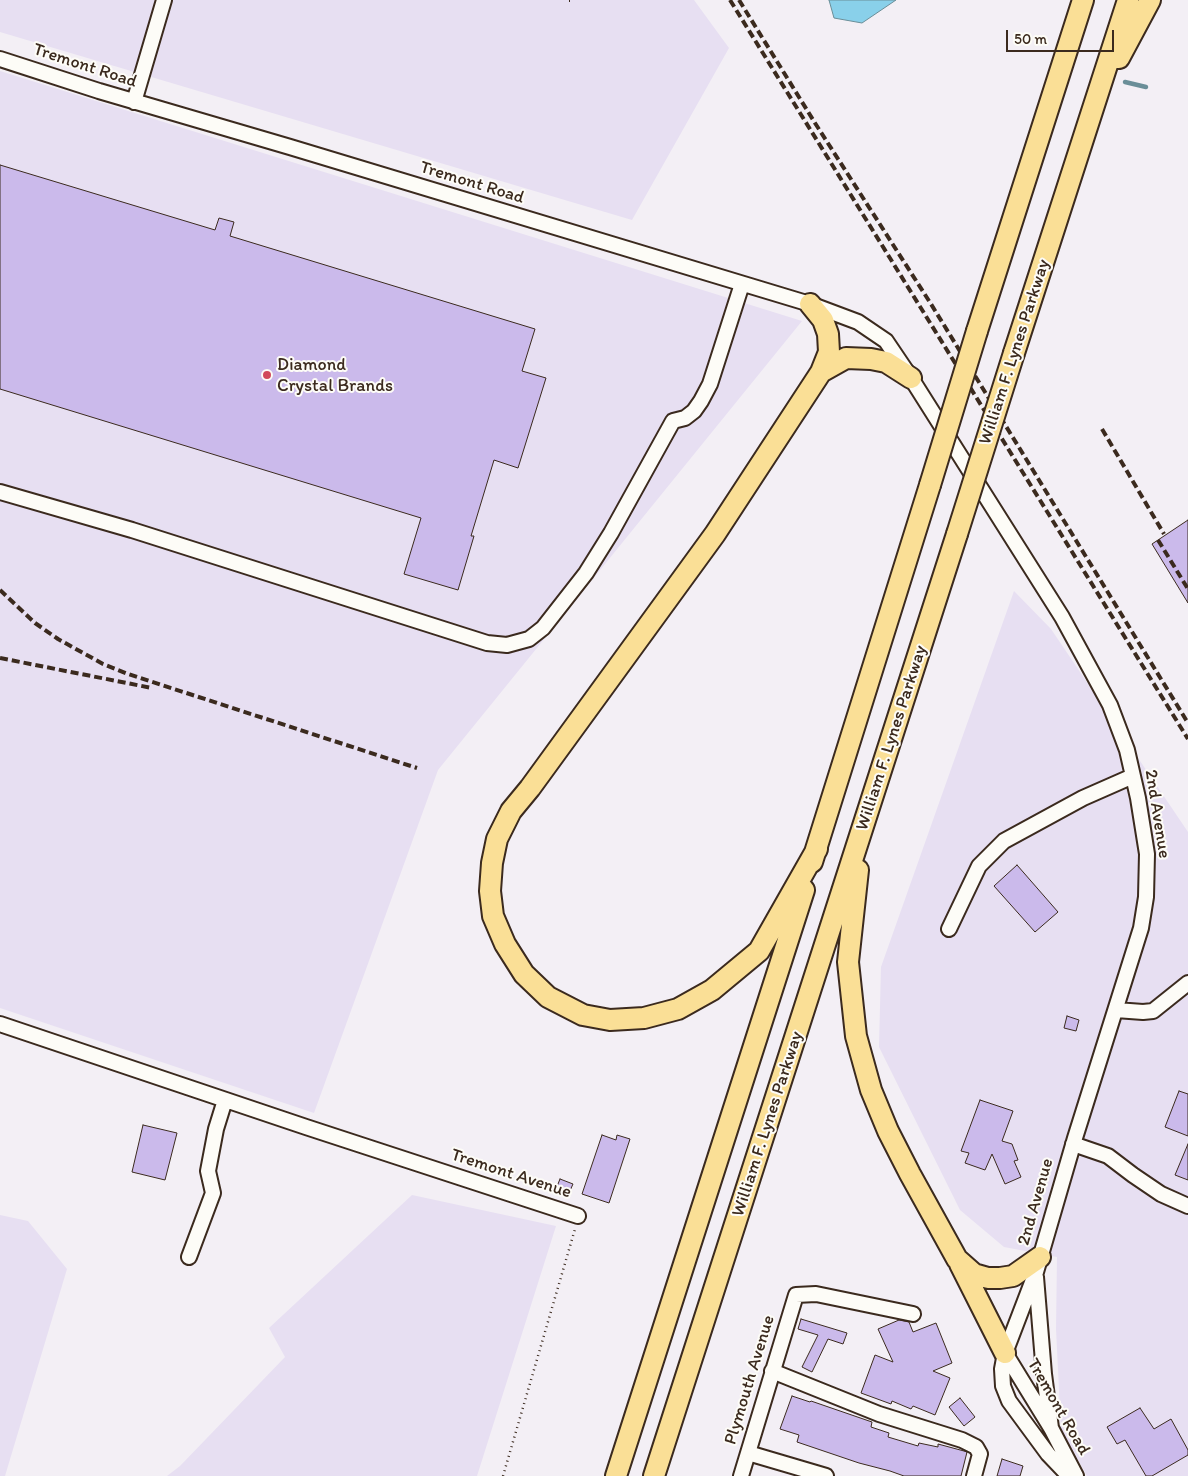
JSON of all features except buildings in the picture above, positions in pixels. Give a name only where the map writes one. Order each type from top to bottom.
[{"type":"highway","points":[[1061,65],[1072,0]]},
{"type":"highway","name":"William F. Lynes Parkway","points":[[616,1476],[817,849],[977,331],[1083,0]]},
{"type":"highway","name":"William F. Lynes Parkway","points":[[654,1476],[1128,0]]},
{"type":"highway","points":[[1096,101],[1150,0]]},
{"type":"highway","points":[[810,304],[823,320],[828,334],[829,352],[821,372],[715,534],[530,788],[511,810],[497,839],[492,863],[490,891],[493,916],[505,944],[524,974],[548,997],[583,1015],[610,1020],[644,1018],[678,1009],[712,990],[759,951],[817,849]]},
{"type":"highway","points":[[821,372],[846,358],[871,359],[886,362],[911,378]]},
{"type":"highway","points":[[860,837],[848,962],[856,1036],[871,1090],[888,1131],[1005,1353]]},
{"type":"highway","points":[[957,1259],[974,1274],[988,1278],[1013,1276],[1038,1265]]},
{"type":"street","points":[[134,102],[164,0]]},
{"type":"street","name":"Tremont Road","points":[[0,59],[134,102],[290,147],[810,304],[858,322],[886,342],[911,378]]},
{"type":"street","points":[[0,492],[132,530],[487,642],[508,645],[529,639],[543,628],[586,572],[611,533],[673,421],[685,418],[701,401],[710,384],[742,284]]},
{"type":"street","name":"2nd Avenue","points":[[911,378],[1062,617],[1110,705],[1133,776],[1147,854],[1146,897],[1141,928],[1073,1144],[1038,1265],[1005,1353]]},
{"type":"street","points":[[948,929],[979,866],[1004,841],[1083,798],[1133,776]]},
{"type":"street","points":[[1116,1010],[1153,1011],[1188,983]]},
{"type":"street","name":"Tremont Avenue","points":[[0,1024],[578,1216]]},
{"type":"street","points":[[189,1257],[213,1194],[208,1171],[216,1129],[225,1100]]},
{"type":"street","points":[[1073,1144],[1108,1156],[1162,1194],[1188,1206]]},
{"type":"street","points":[[1038,1265],[1044,1374],[1051,1428]]},
{"type":"street","name":"Plymouth Avenue","points":[[741,1476],[796,1295],[816,1294],[913,1314]]},
{"type":"street","name":"Tremont Road","points":[[1005,1353],[1051,1428],[1076,1476]]},
{"type":"street","name":"Tremont Road","points":[[1005,1353],[1002,1369],[1003,1386],[1009,1401],[1048,1454],[1069,1476]]},
{"type":"street","points":[[772,1371],[879,1414],[962,1440],[976,1447],[980,1454],[974,1476]]},
{"type":"street","points":[[748,1453],[826,1476]]},
{"type":"path","points":[[503,1476],[578,1216]]},
{"type":"shaded area","points":[[0,0],[694,0],[729,48],[632,220],[0,32]]},
{"type":"shaded area","points":[[0,71],[802,321],[438,770],[314,1113],[0,1008]]},
{"type":"shaded area","points":[[1014,591],[1051,629],[1188,832],[1188,1476],[1087,1476],[1061,1430],[1056,1329],[1057,1257],[1004,1247],[960,1210],[879,1047],[881,967]]},
{"type":"shaded area","points":[[412,1195],[556,1226],[477,1476],[167,1476],[180,1466],[285,1357],[269,1328]]},
{"type":"shaded area","points":[[0,1215],[28,1221],[67,1269],[5,1476],[0,1476]]},
{"type":"water","points":[[829,0],[896,0],[862,23],[834,18]]},
{"type":"waterway","points":[[1125,82],[1146,87]]},
{"type":"railway","points":[[730,0],[1188,739]]},
{"type":"railway","points":[[739,0],[931,304],[1188,723]]},
{"type":"railway","points":[[1102,429],[1164,534]]},
{"type":"railway","points":[[1158,540],[1188,589]]},
{"type":"railway","points":[[0,590],[35,623],[58,639],[103,664],[128,674],[417,768]]},
{"type":"railway","points":[[0,658],[152,688]]},
{"type":"place","name":"Diamond Crystal Brands","points":[[267,375]]}]
